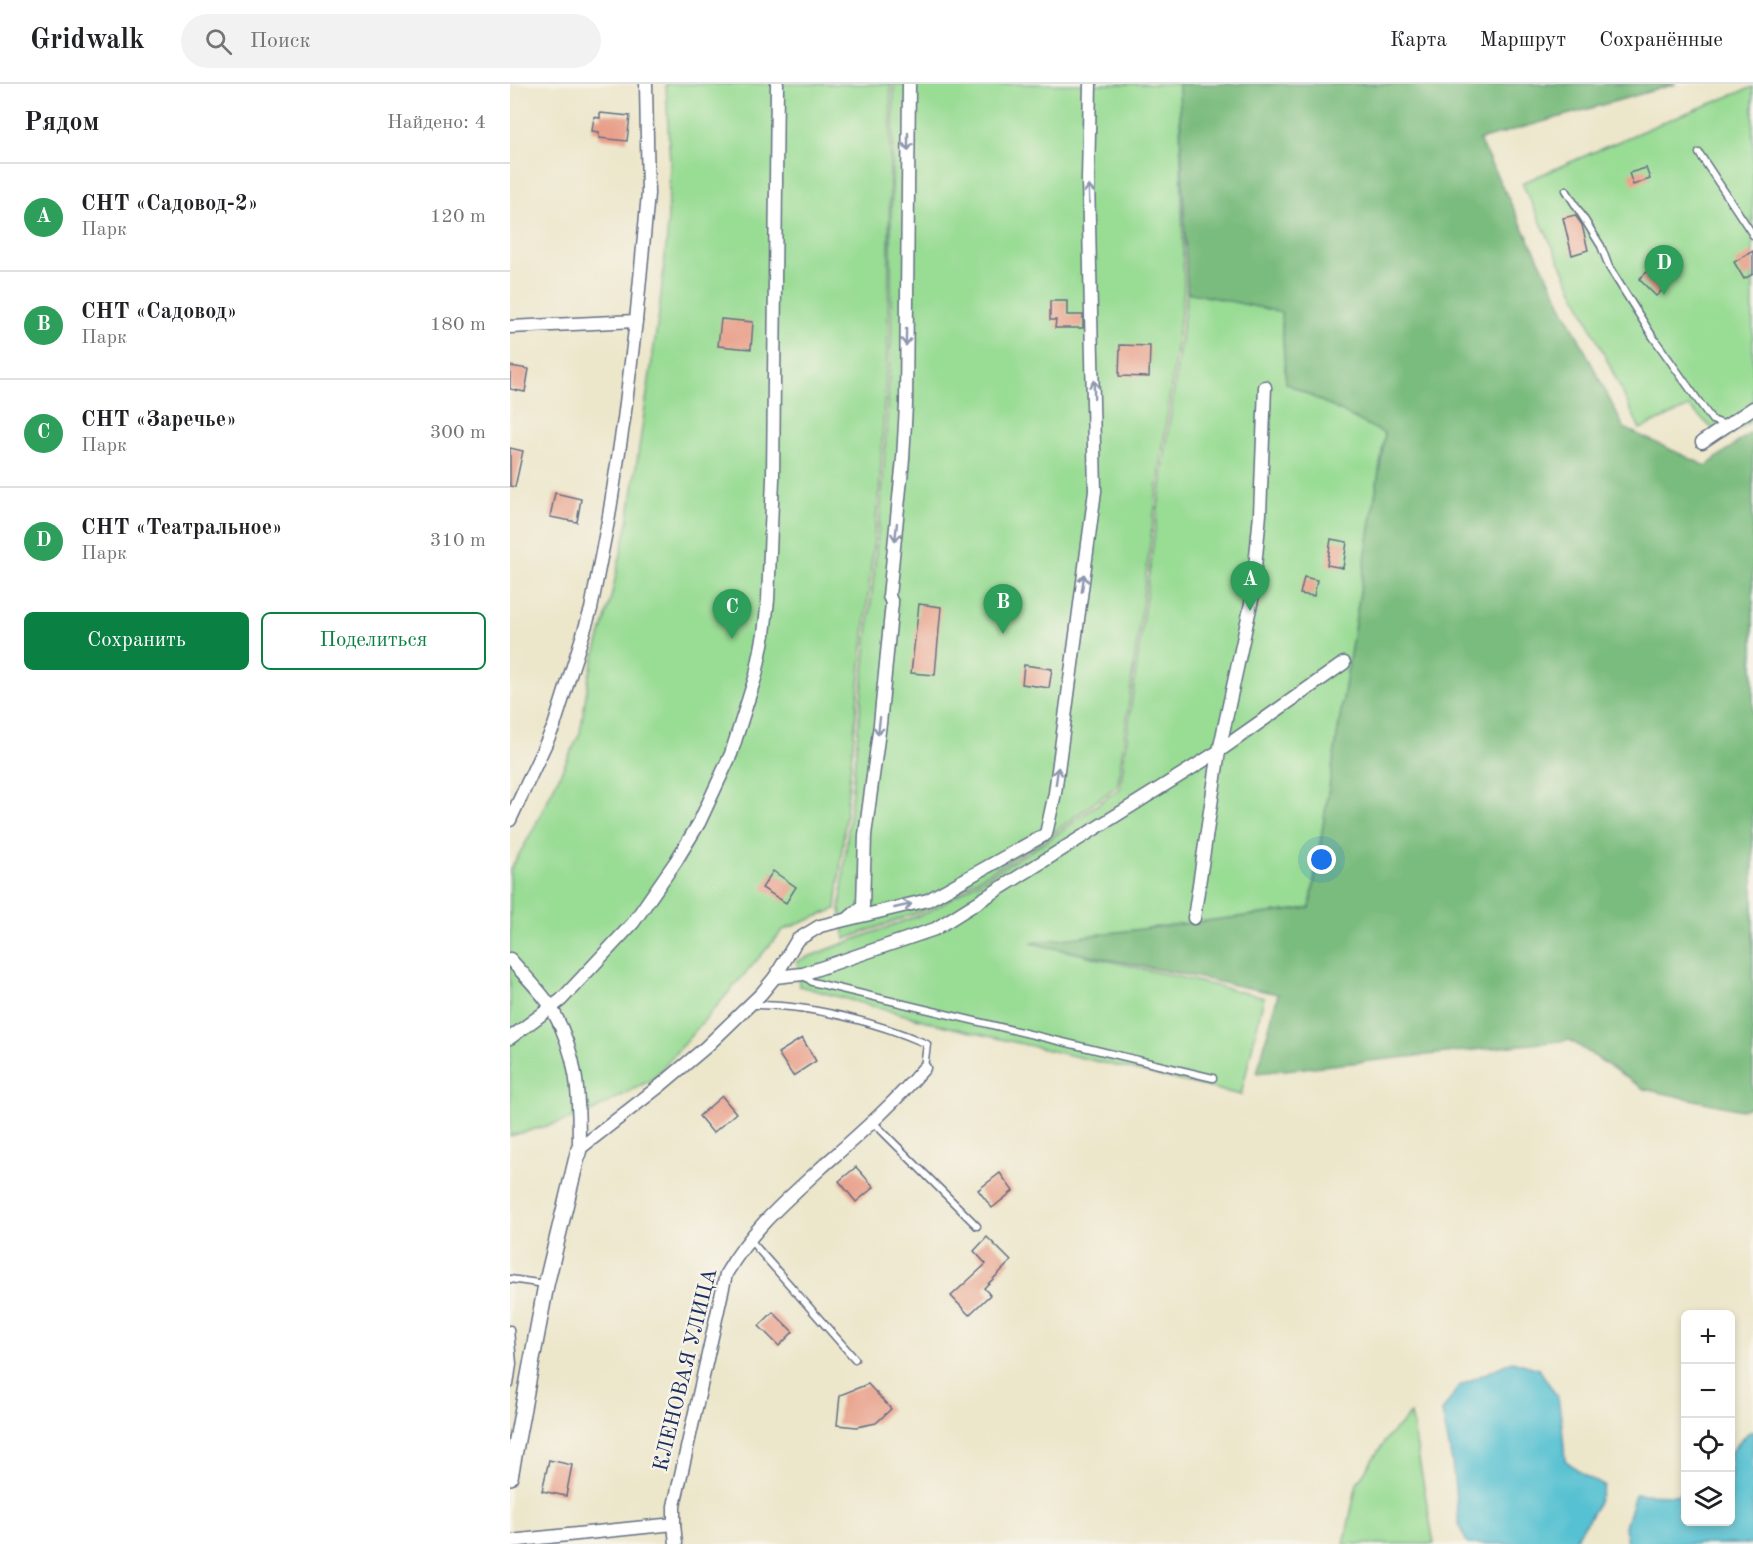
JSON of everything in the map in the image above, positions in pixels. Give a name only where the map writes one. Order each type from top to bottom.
[{"type":"street","points":[[510,820],[554,726],[591,609],[624,419],[636,321],[648,194],[646,84]]},
{"type":"street","points":[[510,1038],[558,1003],[633,923],[676,861],[699,823],[731,754],[756,675],[768,600],[772,479],[777,84]]},
{"type":"street","points":[[847,920],[863,906],[865,835],[881,713],[892,603],[889,596],[903,459],[906,405],[909,84]]},
{"type":"street","points":[[579,1149],[706,1047],[775,977],[797,940],[819,926],[928,900],[1046,834],[1055,793],[1095,491],[1088,179],[1090,84]]},
{"type":"street","points":[[510,327],[636,321]]},
{"type":"street","points":[[1194,918],[1219,751],[1252,599],[1260,514],[1265,387]]},
{"type":"street","points":[[1702,442],[1753,408]]},
{"type":"street","points":[[775,977],[803,974],[934,929],[1219,751],[1344,663]]},
{"type":"street","points":[[510,959],[551,1008],[571,1053],[579,1101],[579,1149],[546,1285],[510,1477]]},
{"type":"street","name":"КЛЕНОВАЯ УЛИЦА","points":[[676,1544],[674,1506],[726,1274],[738,1253],[771,1213],[873,1122],[902,1094],[924,1068]]},
{"type":"street","points":[[510,1540],[674,1524]]},
{"type":"lane","points":[[1699,153],[1753,235]]},
{"type":"lane","points":[[1566,190],[1653,338],[1712,420],[1726,426]]},
{"type":"lane","points":[[803,974],[812,982],[1213,1078]]},
{"type":"lane","points":[[749,1005],[777,1005],[857,1020],[909,1036],[927,1044],[924,1068]]},
{"type":"lane","points":[[873,1122],[977,1226]]},
{"type":"lane","points":[[749,1240],[855,1359]]},
{"type":"lane","points":[[510,1280],[546,1285]]},
{"type":"lane","points":[[510,1329],[513,1364],[510,1385]]},
{"type":"green space","points":[[666,84],[891,84],[888,339],[880,481],[836,909],[783,930],[653,1079],[583,1116],[510,1136],[510,870],[533,830],[580,733],[589,676],[610,602],[628,522],[659,313],[667,237],[670,163]]},
{"type":"green space","points":[[894,84],[1179,84],[1184,290],[1118,785],[1041,842],[927,909],[845,939],[840,909],[883,482],[891,338]]},
{"type":"green space","points":[[1179,84],[1676,84],[1479,140],[1624,428],[1706,466],[1753,431],[1753,1106],[1741,1110],[1644,1089],[1570,1040],[1257,1073],[1278,994],[1030,943],[1310,908],[1385,434],[1286,383],[1281,312],[1187,292]]},
{"type":"green space","points":[[1753,87],[1753,420],[1724,439],[1689,407],[1640,429],[1522,183],[1666,121]]},
{"type":"green space","points":[[1187,292],[1281,312],[1286,383],[1385,433],[1310,908],[1032,943],[1264,997],[1241,1095],[945,1026],[799,986],[797,961],[928,912],[1044,843],[1120,788]]},
{"type":"green space","points":[[1411,1414],[1434,1544],[1344,1544],[1357,1483],[1387,1438]]},
{"type":"water","points":[[1512,1361],[1539,1369],[1558,1398],[1565,1460],[1587,1477],[1604,1486],[1595,1509],[1572,1544],[1468,1544],[1459,1526],[1452,1462],[1442,1412],[1459,1386]]},
{"type":"water","points":[[1753,1431],[1753,1544],[1627,1544],[1625,1527],[1635,1494],[1677,1495],[1681,1492],[1681,1526],[1735,1526],[1735,1447]]},
{"type":"building","points":[[600,113],[630,116],[627,141],[599,138],[599,132],[592,131],[594,117],[600,118]]},
{"type":"building","points":[[1646,168],[1650,179],[1633,185],[1629,173]]},
{"type":"building","points":[[1575,215],[1582,225],[1588,250],[1572,255],[1563,218]]},
{"type":"building","points":[[1753,251],[1753,274],[1744,279],[1734,262]]},
{"type":"building","points":[[1654,266],[1670,283],[1656,296],[1639,279]]},
{"type":"building","points":[[1050,301],[1067,301],[1067,315],[1083,315],[1083,328],[1055,328],[1056,320],[1050,320]]},
{"type":"building","points":[[721,319],[753,322],[751,349],[718,346]]},
{"type":"building","points":[[1120,345],[1150,346],[1149,377],[1119,376]]},
{"type":"building","points":[[510,366],[529,369],[525,392],[510,389]]},
{"type":"building","points":[[510,448],[523,451],[515,487],[510,486]]},
{"type":"building","points":[[555,493],[581,499],[577,522],[550,517]]},
{"type":"building","points":[[1331,539],[1347,542],[1343,568],[1327,565]]},
{"type":"building","points":[[1304,577],[1317,580],[1314,596],[1300,594]]},
{"type":"building","points":[[919,604],[941,607],[935,675],[911,673]]},
{"type":"building","points":[[1024,665],[1052,669],[1049,688],[1022,684]]},
{"type":"building","points":[[773,871],[796,887],[786,903],[762,888]]},
{"type":"building","points":[[802,1038],[816,1061],[793,1076],[778,1053]]},
{"type":"building","points":[[722,1096],[736,1113],[713,1133],[699,1116]]},
{"type":"building","points":[[856,1167],[874,1187],[856,1202],[839,1181]]},
{"type":"building","points":[[1000,1173],[1013,1191],[992,1208],[978,1190]]},
{"type":"building","points":[[987,1237],[1011,1261],[984,1288],[990,1295],[969,1315],[951,1296],[986,1264],[974,1251]]},
{"type":"building","points":[[773,1312],[793,1332],[779,1346],[759,1326]]},
{"type":"building","points":[[868,1384],[891,1409],[876,1423],[857,1427],[837,1425],[840,1395]]},
{"type":"building","points":[[549,1460],[572,1465],[566,1496],[542,1491]]},
{"type":"place","name":"СНТ «Театральное»","points":[[1664,295]]},
{"type":"place","name":"СНТ «Садовод-2»","points":[[1250,611]]},
{"type":"place","name":"СНТ «Садовод»","points":[[1003,634]]},
{"type":"place","name":"СНТ «Заречье»","points":[[732,639]]}]
